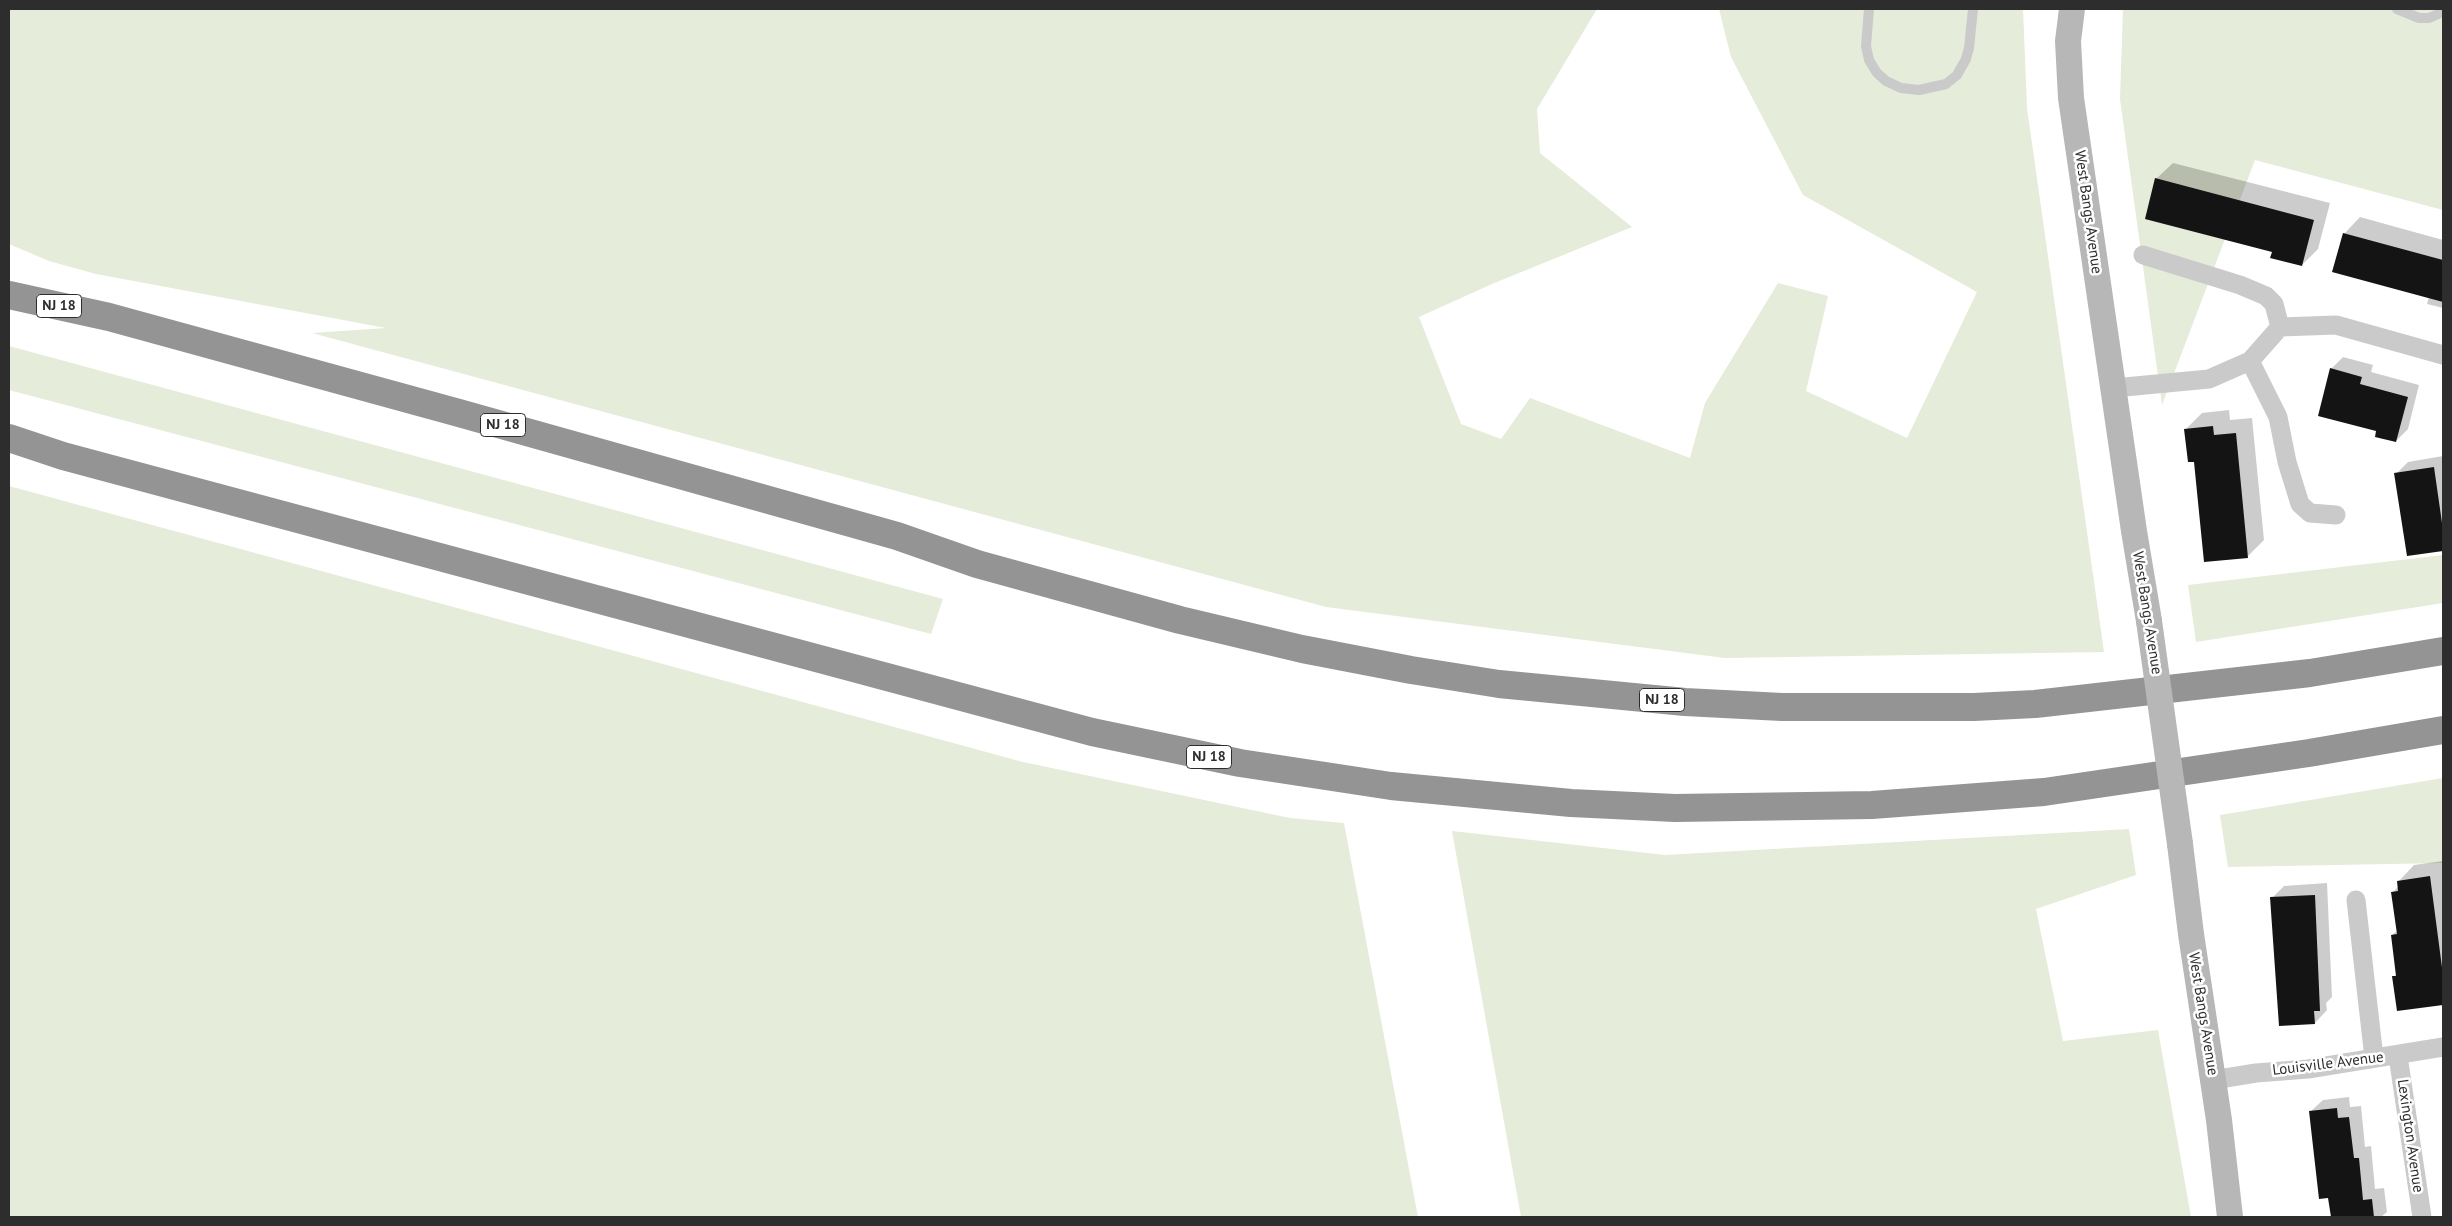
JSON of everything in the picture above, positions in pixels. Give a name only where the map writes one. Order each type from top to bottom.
[{"type":"highway","points":[[9,275],[109,317]]},
{"type":"highway","name":"NJ 18","points":[[9,295],[109,317],[887,533],[977,564],[1180,620],[1302,649],[1411,670],[1499,684],[1684,702],[1782,707],[1974,707],[2035,704],[2310,673],[2443,651]]},
{"type":"highway","name":"NJ 18","points":[[9,438],[63,456],[1092,732],[1240,763],[1391,786],[1570,803],[1675,808],[1872,805],[2044,792],[2309,753],[2443,730]]},
{"type":"highway","points":[[9,447],[63,456]]},
{"type":"street","name":"West Bangs Avenue","points":[[2072,9],[2068,41],[2071,98],[2149,621],[2191,934],[2213,1080],[2230,1217]]},
{"type":"street","points":[[2143,256],[2240,285],[2266,296],[2274,304],[2280,327]]},
{"type":"street","points":[[2114,388],[2209,379],[2250,361],[2280,327],[2336,325],[2443,355]]},
{"type":"street","points":[[2250,361],[2278,417],[2287,462],[2300,504],[2310,513],[2336,515]]},
{"type":"street","points":[[2356,900],[2374,1058]]},
{"type":"street","name":"Louisville Avenue","points":[[2213,1080],[2398,1056],[2443,1047]]},
{"type":"street","name":"Lexington Avenue","points":[[2398,1056],[2422,1217]]},
{"type":"lane","points":[[1870,9],[1866,46],[1869,60],[1877,73],[1886,81],[1901,88],[1919,90],[1946,84],[1957,75],[1968,54],[1973,9]]},
{"type":"lane","points":[[2397,9],[2419,18],[2429,18],[2443,12]]},
{"type":"green space","points":[[9,9],[1597,9],[1537,109],[1540,153],[1632,227],[1492,284],[1419,317],[1461,424],[1501,439],[1530,398],[1690,458],[1705,403],[1778,283],[1828,296],[1806,391],[1907,438],[1977,292],[1803,195],[1731,57],[1719,9],[2023,9],[2027,108],[2104,652],[1725,658],[1326,607],[312,333],[386,328],[96,274],[49,261],[9,244]]},
{"type":"green space","points":[[2123,9],[2443,9],[2443,210],[2255,160],[2162,405],[2120,99]]},
{"type":"green space","points":[[9,346],[943,599],[931,634],[9,390]]},
{"type":"green space","points":[[9,486],[1023,762],[1290,818],[1344,823],[1418,1217],[9,1217]]},
{"type":"green space","points":[[2443,555],[2443,603],[2196,642],[2188,585]]},
{"type":"green space","points":[[2443,778],[2443,863],[2228,867],[2220,815]]},
{"type":"green space","points":[[2129,829],[2136,875],[2036,909],[2063,1041],[2158,1030],[2191,1217],[1521,1217],[1452,831],[1665,855]]},
{"type":"building","points":[[2155,178],[2314,220],[2302,266],[2270,258],[2272,252],[2145,219]]},
{"type":"building","points":[[2343,233],[2443,260],[2443,302],[2332,272]]},
{"type":"building","points":[[2330,368],[2362,377],[2360,384],[2408,397],[2396,442],[2375,437],[2376,431],[2318,416]]},
{"type":"building","points":[[2213,426],[2214,435],[2236,433],[2248,558],[2204,562],[2194,462],[2188,462],[2184,429]]},
{"type":"building","points":[[2434,467],[2443,530],[2443,551],[2407,556],[2394,473]]},
{"type":"building","points":[[2430,876],[2443,975],[2443,1005],[2397,1011],[2392,976],[2396,976],[2391,935],[2397,934],[2391,892],[2398,891],[2397,881]]},
{"type":"building","points":[[2315,895],[2320,1011],[2314,1011],[2315,1024],[2279,1026],[2270,897]]},
{"type":"building","points":[[2337,1108],[2338,1118],[2349,1117],[2354,1158],[2359,1158],[2363,1200],[2372,1199],[2374,1217],[2331,1217],[2328,1198],[2319,1199],[2309,1111]]}]
